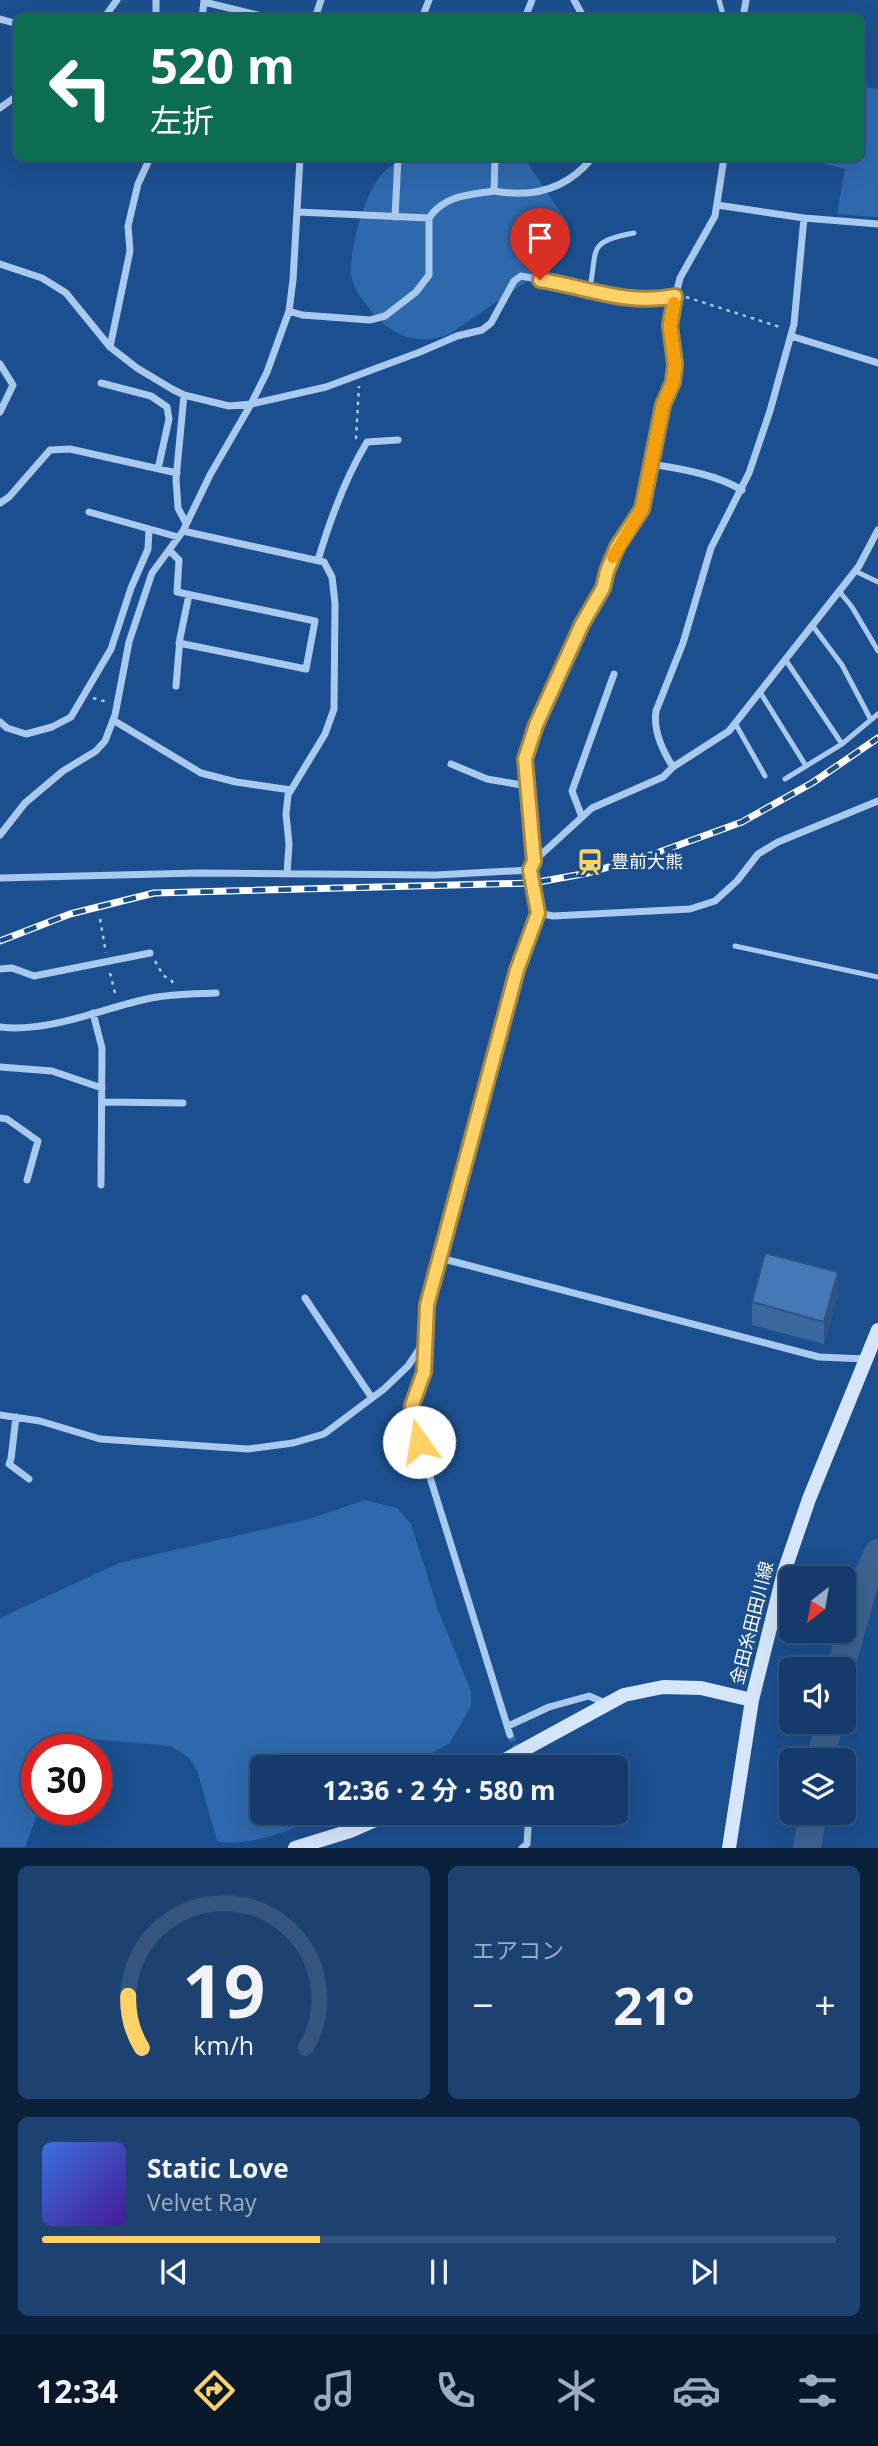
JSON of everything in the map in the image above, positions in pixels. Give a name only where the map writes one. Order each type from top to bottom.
[{"type":"main road","name":"金田糸田田川線","points":[[513,1755],[624,1695],[663,1687],[701,1688],[752,1700],[784,1572],[809,1499],[878,1330]]},
{"type":"main road","points":[[729,1847],[752,1700]]},
{"type":"main road","points":[[295,1847],[362,1825]]},
{"type":"street","points":[[204,1],[254,14]]},
{"type":"street","points":[[110,347],[130,251],[128,226],[138,184],[149,161]]},
{"type":"street","points":[[0,835],[25,803],[63,771],[96,751],[105,741],[117,705],[129,642],[152,573],[196,508],[210,475],[251,404],[267,372],[289,312],[300,161]]},
{"type":"street","points":[[395,217],[398,161]]},
{"type":"street","points":[[494,191],[495,161]]},
{"type":"street","points":[[289,312],[302,316],[370,320],[384,316],[416,292],[429,275],[429,218],[437,206],[450,199],[494,191],[508,194],[538,192],[558,187],[576,175],[589,161]]},
{"type":"street","points":[[534,861],[525,759],[536,725],[582,624],[603,588],[617,547],[642,509],[663,405],[673,382],[675,364],[670,326],[676,295],[680,278],[715,216],[724,161]]},
{"type":"street","points":[[717,205],[804,218],[878,224]]},
{"type":"street","points":[[298,212],[429,218]]},
{"type":"street","points":[[673,767],[656,732],[656,711],[683,643],[711,548],[742,490],[766,423],[792,333],[804,218]]},
{"type":"street","points":[[0,264],[42,278],[66,293],[110,347],[137,368],[184,395],[229,406],[251,404],[326,387],[457,336],[482,330],[491,323],[514,281],[521,276],[626,299],[662,299],[676,295]]},
{"type":"street","points":[[792,333],[878,363]]},
{"type":"street","points":[[0,364],[12,385],[0,412]]},
{"type":"street","points":[[101,383],[151,396],[167,407],[169,419],[158,469]]},
{"type":"street","points":[[182,530],[177,473],[184,395]]},
{"type":"street","points":[[318,560],[349,474],[367,442],[398,440]]},
{"type":"street","points":[[0,503],[50,450],[70,449],[177,473]]},
{"type":"street","points":[[651,464],[682,469],[742,490]]},
{"type":"street","points":[[89,512],[149,529],[182,530],[324,562],[332,577],[335,603],[334,709],[325,734],[288,795],[287,874]]},
{"type":"street","points":[[0,722],[7,728],[26,734],[52,727],[71,717],[111,649],[131,588],[148,549],[149,529]]},
{"type":"street","points":[[510,1735],[411,1416],[412,1405],[424,1372],[427,1305],[517,970],[538,913],[530,870],[534,861],[592,808],[663,777],[673,767],[729,731],[855,571],[875,541],[878,530]]},
{"type":"street","points":[[169,550],[179,559],[177,592],[315,621],[306,670],[179,642]]},
{"type":"street","points":[[176,686],[179,642],[189,595]]},
{"type":"street","points":[[582,817],[572,791],[614,674]]},
{"type":"street","points":[[113,720],[201,773],[236,782],[291,790]]},
{"type":"street","points":[[452,764],[487,779],[527,786]]},
{"type":"street","points":[[538,913],[553,916],[690,909],[715,901],[737,881],[758,854],[778,842],[878,801]]},
{"type":"street","points":[[0,878],[200,873],[436,875],[530,870]]},
{"type":"street","points":[[0,969],[12,968],[34,976],[150,953]]},
{"type":"street","points":[[0,1027],[30,1027],[152,998],[216,993]]},
{"type":"street","points":[[93,1013],[102,1048],[101,1185]]},
{"type":"street","points":[[0,1067],[52,1071],[102,1088]]},
{"type":"street","points":[[102,1102],[183,1103]]},
{"type":"street","points":[[0,1118],[7,1119],[38,1141],[27,1180]]},
{"type":"street","points":[[440,1258],[819,1357],[866,1359]]},
{"type":"street","points":[[305,1298],[372,1398]]},
{"type":"street","points":[[0,1415],[40,1421],[100,1439],[248,1449],[293,1443],[324,1434],[372,1398],[408,1366],[425,1341]]},
{"type":"street","points":[[16,1417],[9,1464],[29,1479]]},
{"type":"street","points":[[508,1726],[549,1707],[589,1696],[607,1704]]},
{"type":"street","points":[[522,1847],[527,1844],[529,1825]]},
{"type":"lane","points":[[589,291],[595,250],[599,243],[634,233]]},
{"type":"lane","points":[[855,571],[878,582]]},
{"type":"lane","points":[[839,592],[852,607],[878,651]]},
{"type":"lane","points":[[812,625],[842,665],[871,720]]},
{"type":"lane","points":[[785,659],[842,744]]},
{"type":"lane","points":[[760,691],[806,766]]},
{"type":"lane","points":[[785,779],[842,744],[878,714]]},
{"type":"lane","points":[[734,723],[765,776]]},
{"type":"lane","points":[[735,946],[878,977]]},
{"type":"path","points":[[676,295],[792,333]]},
{"type":"path","points":[[360,374],[355,442],[362,451]]},
{"type":"path","points":[[83,696],[117,705]]},
{"type":"path","points":[[100,919],[118,1007]]},
{"type":"path","points":[[150,953],[163,975],[172,981],[176,996]]},
{"type":"shaded area","points":[[864,87],[878,89],[878,217],[837,214],[845,169],[818,162],[864,161]]},
{"type":"shaded area","points":[[400,161],[526,161],[568,223],[570,241],[566,253],[448,335],[422,339],[400,334],[373,313],[358,293],[351,274],[353,248],[360,218],[372,189],[394,164]]},
{"type":"shaded area","points":[[365,1500],[397,1508],[411,1524],[438,1610],[471,1691],[471,1706],[450,1743],[428,1755],[250,1755],[250,1825],[301,1825],[272,1836],[230,1842],[217,1841],[197,1770],[188,1757],[171,1746],[112,1741],[112,1734],[21,1734],[21,1825],[33,1825],[25,1847],[0,1847],[0,1618],[119,1563],[309,1519]]},
{"type":"building","points":[[765,1253],[838,1272],[824,1322],[752,1302]]},
{"type":"waterway","points":[[844,1657],[864,1584],[878,1553]]},
{"type":"waterway","points":[[824,1748],[826,1734]]},
{"type":"waterway","points":[[807,1848],[811,1825]]},
{"type":"tunnel","points":[[510,1735],[520,1754]]},
{"type":"railway","points":[[0,941],[70,914],[154,893],[533,883],[588,873],[654,854],[742,822],[812,783],[878,738]]},
{"type":"slow traffic","points":[[613,557],[642,509],[663,405],[673,382],[675,364],[670,326],[674,303]]},
{"type":"place","name":"豊前大熊","points":[[590,862]]},
{"type":"route","points":[[419,1442],[411,1416],[412,1405],[424,1372],[427,1305],[517,970],[538,913],[530,870],[534,861],[525,759],[536,725],[582,624],[603,588],[617,547],[642,509],[663,405],[673,382],[675,364],[670,326],[675,296],[662,299],[626,299],[540,280]]}]
